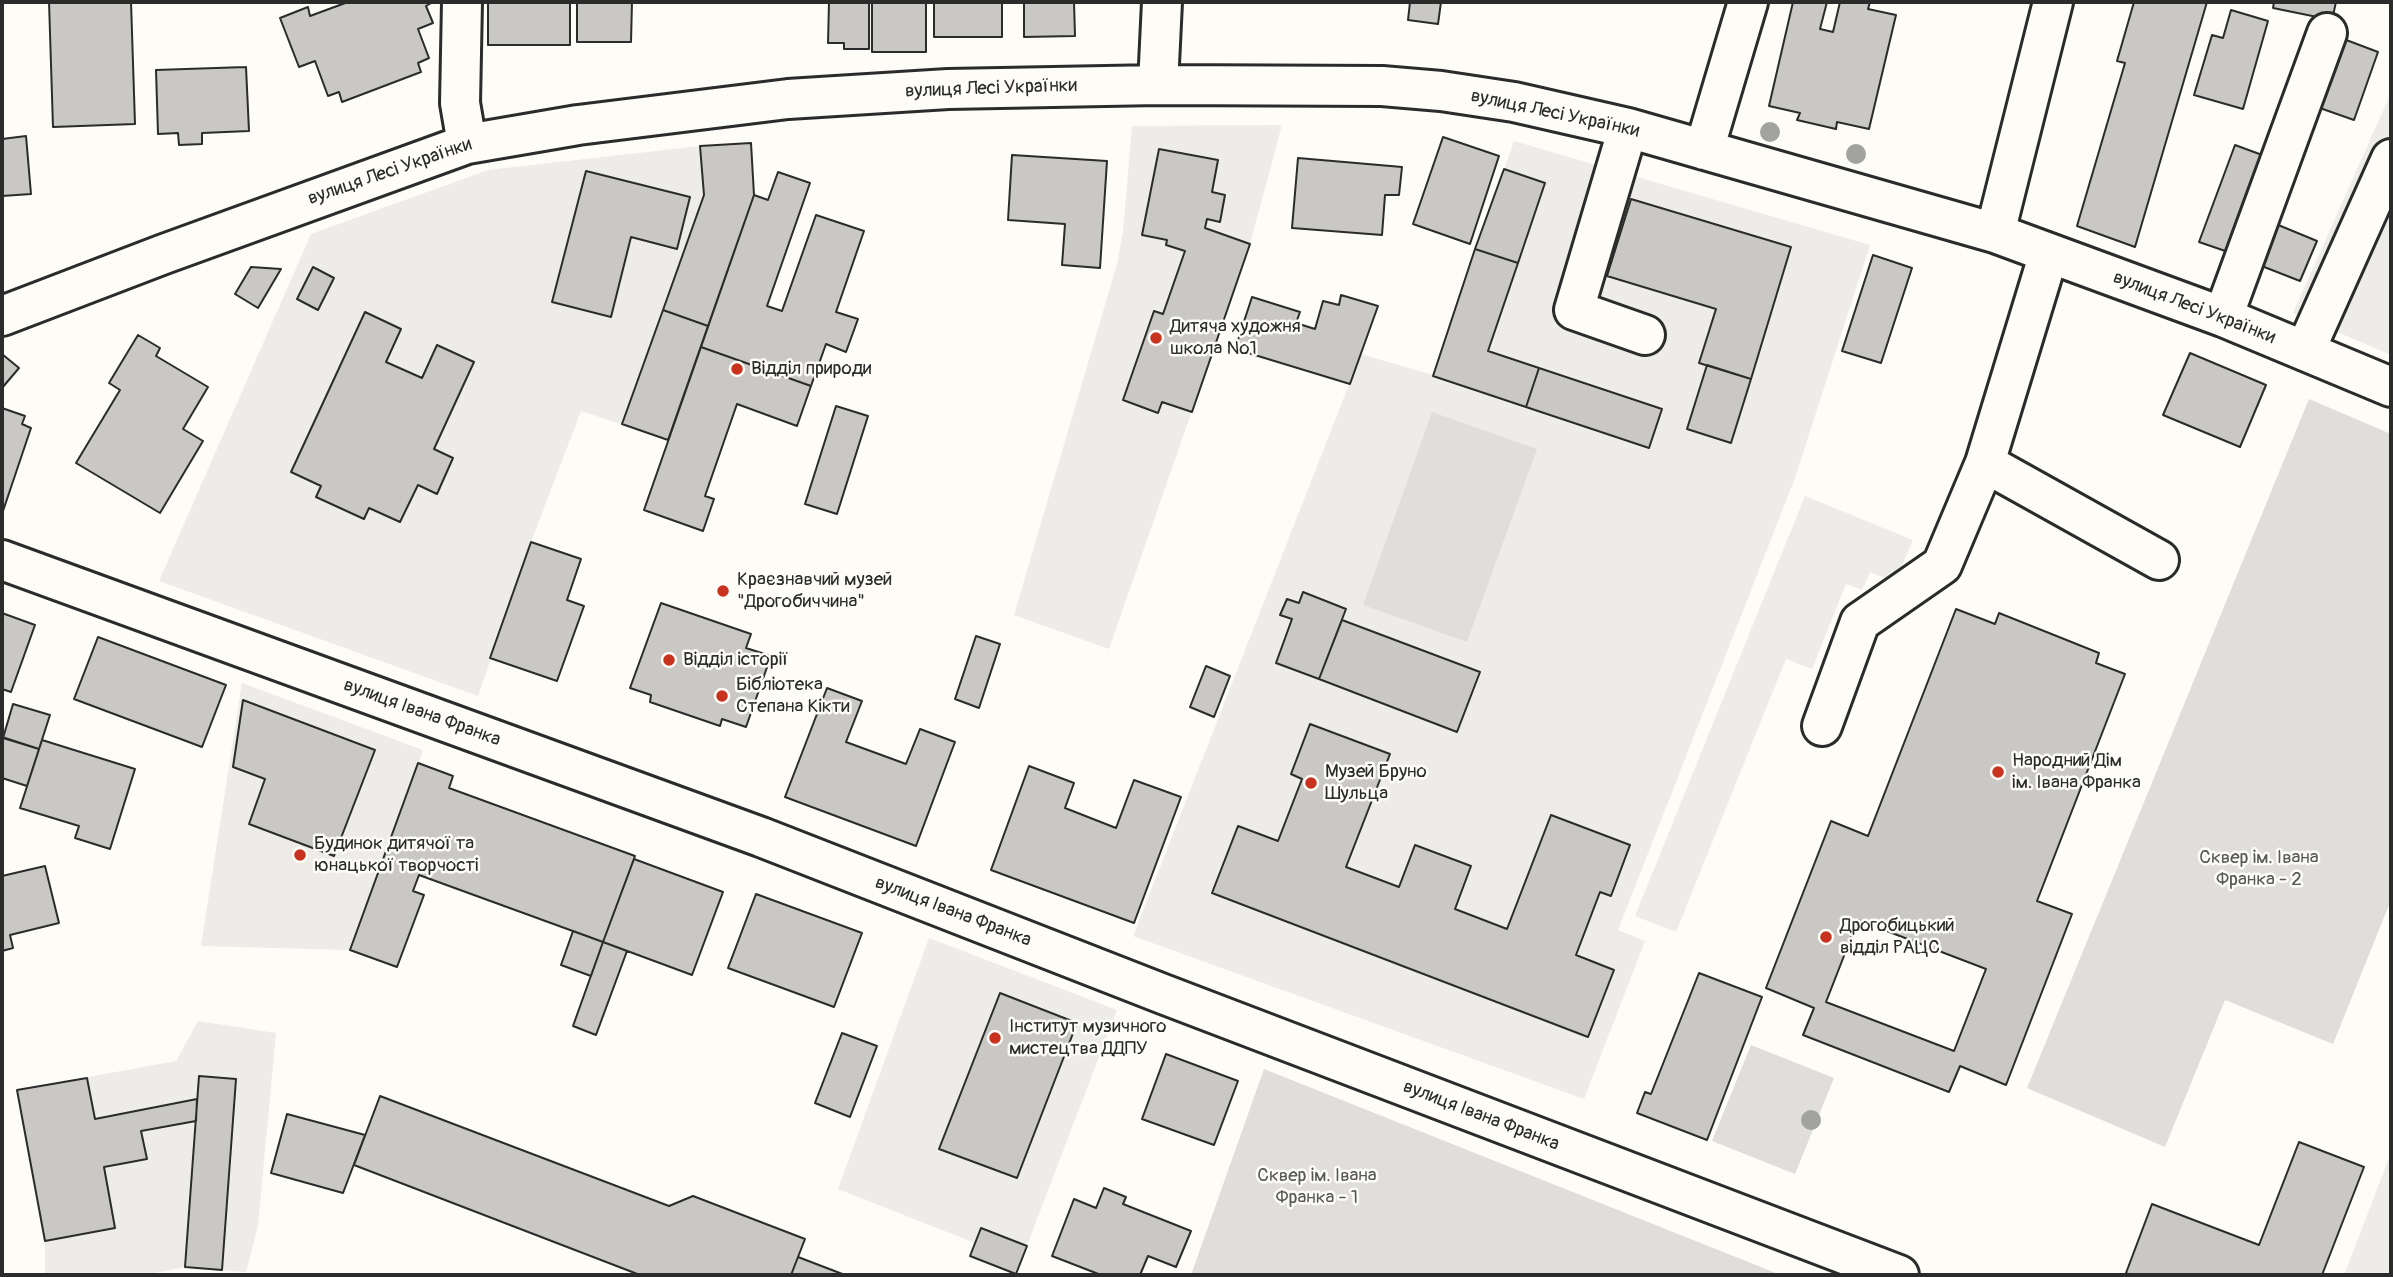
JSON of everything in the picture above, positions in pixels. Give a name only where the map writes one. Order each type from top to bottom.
[{"type":"street","points":[[462,2],[460,103],[467,144]]},
{"type":"street","points":[[1158,85],[1162,2]]},
{"type":"street","points":[[1704,150],[1748,2]]},
{"type":"street","points":[[1995,233],[2053,2]]},
{"type":"street","points":[[2223,317],[2327,33]]},
{"type":"street","name":"вулиця Лесі Українки","points":[[2,316],[467,144],[578,125],[788,99],[948,89],[1158,85],[1382,86],[1441,91],[1514,102],[1628,128],[1995,233],[2223,317],[2391,387]]},
{"type":"street","points":[[1628,128],[1574,310],[1646,335]]},
{"type":"street","points":[[2305,351],[2391,159]]},
{"type":"street","points":[[1822,726],[1860,622],[1942,565],[1985,463],[2049,253]]},
{"type":"street","points":[[1985,463],[2159,560]]},
{"type":"street","name":"вулиця Івана Франка","points":[[2,560],[761,837],[1175,999],[1899,1275]]},
{"type":"shaded area","points":[[2391,93],[2391,355],[2293,313]]},
{"type":"shaded area","name":"Дитяча художня школа №1","points":[[1282,125],[1250,244],[1109,649],[1014,615],[1117,264],[1123,232],[1132,126]]},
{"type":"shaded area","points":[[1514,141],[1870,245],[1795,478],[1618,930],[1645,941],[1584,1099],[1133,936],[1361,354],[1433,375]]},
{"type":"shaded area","points":[[751,143],[754,195],[668,440],[581,411],[531,542],[478,696],[159,581],[311,234],[488,170],[700,146]]},
{"type":"shaded area","points":[[1805,496],[1913,540],[1895,582],[1870,572],[1862,590],[1846,584],[1812,669],[1786,659],[1676,932],[1635,916]]},
{"type":"shaded area","name":"Будинок дитячої та юнацької творчості","points":[[242,683],[423,750],[350,950],[201,946]]},
{"type":"shaded area","points":[[929,938],[1117,1010],[1016,1274],[970,1256],[975,1243],[838,1189]]},
{"type":"shaded area","points":[[198,1021],[276,1033],[258,1226],[246,1272],[185,1267],[145,1275],[45,1275],[45,1241],[17,1090],[176,1061]]},
{"type":"shaded area","points":[[2391,1153],[2391,1275],[2344,1275]]},
{"type":"green space","name":"Сквер ім. Івана Франка - 2","points":[[2309,399],[2391,434],[2391,900],[2333,1044],[2225,1000],[2165,1147],[2027,1088]]},
{"type":"green space","points":[[1432,412],[1537,449],[1467,642],[1363,605]]},
{"type":"green space","points":[[1751,1045],[1834,1078],[1795,1174],[1712,1141]]},
{"type":"green space","name":"Сквер ім. Івана Франка - 1","points":[[1264,1069],[1781,1275],[1191,1275]]},
{"type":"building","points":[[49,2],[131,2],[135,124],[53,127]]},
{"type":"building","points":[[348,2],[433,2],[426,6],[433,23],[418,29],[429,58],[418,63],[421,72],[342,102],[339,92],[328,96],[315,61],[299,67],[280,18],[308,7],[310,16]]},
{"type":"building","points":[[488,2],[570,2],[570,45],[488,45]]},
{"type":"building","points":[[577,2],[632,2],[631,42],[577,42]]},
{"type":"building","points":[[829,2],[869,2],[869,49],[844,49],[844,43],[828,43]]},
{"type":"building","points":[[872,2],[926,2],[926,52],[872,52]]},
{"type":"building","points":[[934,2],[1002,2],[1002,37],[934,37]]},
{"type":"building","points":[[1024,2],[1074,2],[1075,36],[1024,37]]},
{"type":"building","points":[[1410,2],[1441,2],[1438,24],[1408,20]]},
{"type":"building","points":[[1793,2],[1827,2],[1820,29],[1833,32],[1840,2],[1870,2],[1868,9],[1896,15],[1869,129],[1837,122],[1836,129],[1797,120],[1800,113],[1769,106]]},
{"type":"building","points":[[2134,2],[2207,2],[2135,247],[2077,226],[2125,63],[2117,61]]},
{"type":"building","points":[[2274,2],[2336,2],[2332,20],[2273,8]]},
{"type":"building","points":[[2231,10],[2268,21],[2243,109],[2194,95],[2212,35],[2223,38]]},
{"type":"building","points":[[2341,38],[2378,52],[2354,120],[2317,107]]},
{"type":"building","points":[[246,67],[249,131],[202,133],[202,144],[179,145],[178,133],[158,134],[156,70]]},
{"type":"building","points":[[26,136],[31,194],[2,196],[2,139]]},
{"type":"building","points":[[1443,137],[1499,156],[1470,244],[1413,224]]},
{"type":"building","points":[[751,143],[754,195],[708,326],[663,310],[704,195],[700,146]]},
{"type":"building","points":[[2235,145],[2273,159],[2237,255],[2199,242]]},
{"type":"building","name":"Дитяча художня школа №1","points":[[1159,149],[1218,160],[1212,192],[1225,195],[1220,222],[1207,219],[1205,228],[1250,244],[1192,412],[1162,402],[1158,413],[1123,400],[1154,311],[1163,314],[1185,251],[1166,245],[1167,240],[1142,235]]},
{"type":"building","points":[[1012,155],[1107,161],[1100,268],[1062,265],[1065,224],[1008,220]]},
{"type":"building","points":[[1298,158],[1402,167],[1399,195],[1385,195],[1382,235],[1292,228]]},
{"type":"building","points":[[1504,169],[1545,183],[1518,263],[1475,249]]},
{"type":"building","points":[[586,171],[690,197],[677,249],[631,237],[611,317],[552,302]]},
{"type":"building","points":[[778,172],[810,183],[767,306],[782,311],[816,215],[864,231],[836,312],[858,319],[846,352],[826,344],[811,386],[701,347],[754,195],[768,200]]},
{"type":"building","points":[[1631,199],[1791,247],[1751,379],[1699,363],[1716,309],[1607,276]]},
{"type":"building","points":[[2271,222],[2317,241],[2300,281],[2254,263]]},
{"type":"building","points":[[1475,249],[1518,263],[1488,351],[1539,368],[1526,407],[1433,376]]},
{"type":"building","points":[[1873,255],[1912,268],[1881,363],[1842,351]]},
{"type":"building","points":[[251,267],[281,269],[258,308],[235,294]]},
{"type":"building","points":[[313,267],[334,278],[318,310],[297,299]]},
{"type":"building","points":[[1341,295],[1378,306],[1350,384],[1235,349],[1252,297],[1300,312],[1296,323],[1315,329],[1323,301],[1339,305]]},
{"type":"building","points":[[663,310],[708,326],[668,440],[622,424]]},
{"type":"building","points":[[365,312],[401,329],[386,362],[422,378],[437,345],[474,362],[434,449],[453,458],[437,494],[418,485],[400,522],[369,508],[364,519],[316,497],[321,486],[291,472]]},
{"type":"building","points":[[138,335],[160,348],[156,356],[208,387],[183,429],[203,441],[160,513],[76,463],[120,390],[109,383]]},
{"type":"building","points":[[701,347],[811,386],[797,426],[737,404],[705,496],[714,499],[703,531],[644,510]]},
{"type":"building","points":[[2190,353],[2266,385],[2240,447],[2163,415]]},
{"type":"building","points":[[2,354],[19,368],[2,388]]},
{"type":"building","points":[[1707,365],[1751,379],[1731,443],[1687,429]]},
{"type":"building","points":[[1539,368],[1662,409],[1649,448],[1526,407]]},
{"type":"building","points":[[836,406],[868,416],[837,514],[805,504]]},
{"type":"building","points":[[2,408],[25,416],[22,424],[31,428],[3,511]]},
{"type":"building","points":[[531,542],[581,559],[567,600],[584,606],[557,681],[490,658]]},
{"type":"building","points":[[1303,592],[1346,609],[1319,679],[1276,663],[1292,619],[1280,615],[1287,599],[1299,603]]},
{"type":"building","points":[[661,603],[751,634],[746,648],[771,656],[746,727],[722,719],[720,726],[650,702],[651,695],[630,688]]},
{"type":"building","points":[[1956,609],[1995,624],[1999,613],[2099,653],[2096,663],[2125,674],[2037,901],[2072,914],[2006,1085],[1960,1066],[1949,1092],[1803,1035],[1814,1008],[1766,988],[1831,821],[1868,836]],"holes":[[[1858,920],[1986,969],[1954,1051],[1826,1002]]]},
{"type":"building","points":[[2,613],[35,625],[11,692],[2,689]]},
{"type":"building","points":[[1342,620],[1480,672],[1457,732],[1319,679]]},
{"type":"building","points":[[976,636],[1000,644],[979,708],[955,699]]},
{"type":"building","points":[[98,637],[226,685],[202,747],[74,699]]},
{"type":"building","points":[[1206,666],[1230,676],[1214,717],[1190,707]]},
{"type":"building","points":[[827,688],[862,701],[846,742],[906,764],[920,729],[955,742],[916,846],[785,797]]},
{"type":"building","points":[[243,700],[375,750],[334,856],[249,824],[265,779],[233,767]]},
{"type":"building","points":[[13,704],[50,715],[39,749],[3,738]]},
{"type":"building","points":[[1310,724],[1390,754],[1346,867],[1399,887],[1415,845],[1471,866],[1455,909],[1507,929],[1551,815],[1630,845],[1611,896],[1600,892],[1576,955],[1614,970],[1588,1037],[1212,893],[1238,826],[1278,841],[1302,779],[1291,774]]},
{"type":"building","points":[[2,737],[39,749],[27,786],[2,778]]},
{"type":"building","points":[[42,740],[135,769],[110,849],[75,838],[79,826],[20,808]]},
{"type":"building","points":[[418,763],[453,776],[449,788],[635,856],[603,942],[419,875],[413,891],[424,895],[397,967],[350,950]]},
{"type":"building","points":[[1029,766],[1074,783],[1065,808],[1116,828],[1134,780],[1181,797],[1134,923],[991,870]]},
{"type":"building","points":[[634,859],[723,892],[692,975],[603,942]]},
{"type":"building","points":[[45,866],[59,923],[10,935],[13,948],[2,951],[2,876]]},
{"type":"building","points":[[756,894],[862,933],[834,1007],[728,968]]},
{"type":"building","points":[[573,931],[603,942],[591,976],[561,965]]},
{"type":"building","points":[[603,942],[627,951],[596,1035],[573,1026]]},
{"type":"building","points":[[1699,973],[1762,997],[1707,1140],[1637,1113],[1645,1092],[1651,1094]]},
{"type":"building","points":[[1000,993],[1077,1023],[1017,1178],[939,1149]]},
{"type":"building","points":[[842,1033],[877,1046],[850,1117],[815,1103]]},
{"type":"building","points":[[1166,1054],[1238,1081],[1214,1145],[1142,1119]]},
{"type":"building","points":[[199,1076],[236,1079],[222,1270],[185,1267]]},
{"type":"building","points":[[87,1078],[95,1119],[197,1099],[196,1121],[141,1131],[147,1159],[104,1167],[115,1228],[45,1241],[17,1090]]},
{"type":"building","points":[[380,1096],[669,1206],[693,1196],[805,1239],[791,1275],[640,1275],[354,1165]]},
{"type":"building","points":[[287,1114],[365,1135],[343,1193],[271,1173]]},
{"type":"building","points":[[2299,1142],[2364,1167],[2322,1275],[2126,1273],[2152,1204],[2259,1245]]},
{"type":"building","points":[[1104,1188],[1126,1197],[1123,1204],[1191,1231],[1176,1267],[1148,1256],[1140,1275],[1101,1275],[1052,1256],[1074,1199],[1096,1208]]},
{"type":"building","points":[[981,1228],[1027,1246],[1016,1274],[970,1256]]},
{"type":"building","points":[[798,1257],[845,1275],[791,1275]]},
{"type":"place","name":"Дитяча художня школа №1","points":[[1156,338]]},
{"type":"place","name":"Відділ природи","points":[[737,369]]},
{"type":"place","name":"Краєзнавчий музей \"Дрогобиччина\"","points":[[723,591]]},
{"type":"place","name":"Відділ історії","points":[[669,660]]},
{"type":"place","name":"Бібліотека Степана Кікти","points":[[722,696]]},
{"type":"place","name":"Народний Дім ім. Івана Франка","points":[[1998,772]]},
{"type":"place","name":"Музей Бруно Шульца","points":[[1311,783]]},
{"type":"place","name":"Будинок дитячої та юнацької творчості","points":[[300,855]]},
{"type":"place","name":"Дрогобицький відділ РАЦС","points":[[1826,937]]},
{"type":"place","name":"Інститут музичного мистецтва ДДПУ","points":[[995,1038]]}]
